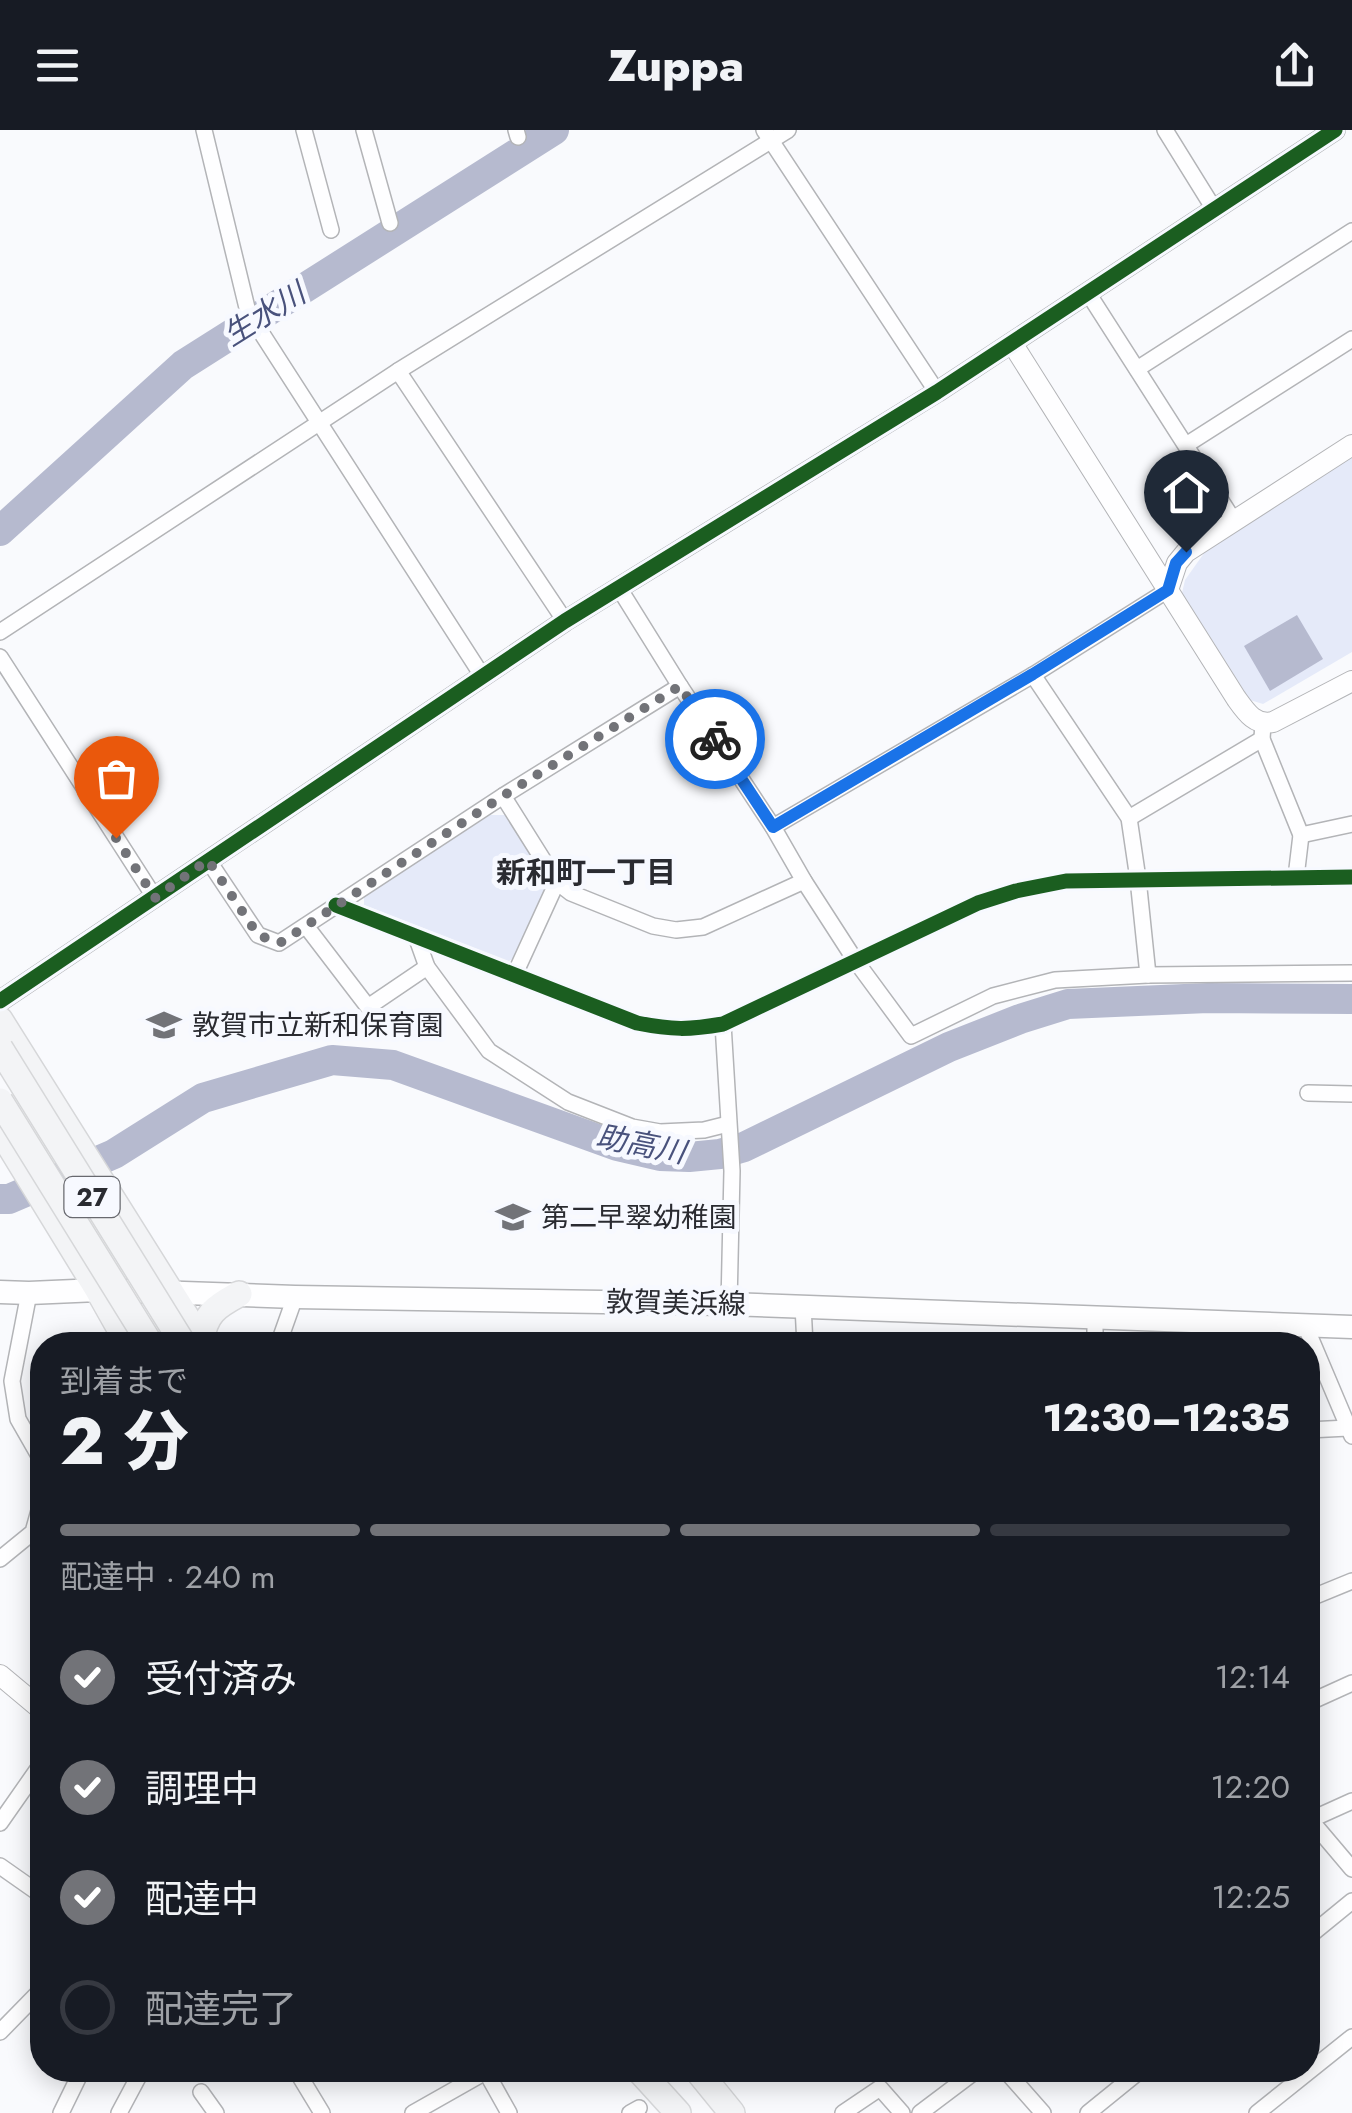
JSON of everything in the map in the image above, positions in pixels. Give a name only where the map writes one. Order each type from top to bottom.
[{"type":"highway","points":[[0,1020],[172,1291],[192,1332]]},
{"type":"highway","name":"27","points":[[0,1048],[190,1332]]},
{"type":"highway","name":"27","points":[[0,1102],[143,1332]]},
{"type":"highway","points":[[0,1130],[122,1332]]},
{"type":"highway","points":[[201,1332],[216,1307],[239,1294]]},
{"type":"highway","points":[[650,2082],[678,2113]]},
{"type":"highway","points":[[671,2082],[696,2113]]},
{"type":"highway","points":[[707,2082],[732,2113]]},
{"type":"highway","points":[[725,2082],[748,2113]]},
{"type":"main road","name":"敦賀美浜線","points":[[0,1292],[172,1291],[294,1297],[730,1304],[1352,1327]]},
{"type":"street","points":[[204,130],[248,312],[483,677]]},
{"type":"street","points":[[304,130],[331,230]]},
{"type":"street","points":[[364,130],[390,223]]},
{"type":"street","points":[[0,632],[398,371],[768,136],[788,130]]},
{"type":"street","points":[[1165,130],[1214,209]]},
{"type":"street","points":[[0,1001],[565,621],[937,392],[1335,130]]},
{"type":"street","points":[[768,136],[937,392]]},
{"type":"street","points":[[1137,369],[1352,231]]},
{"type":"street","points":[[1088,292],[1234,521]]},
{"type":"street","points":[[1186,445],[1352,338]]},
{"type":"street","points":[[1012,343],[1242,707],[1262,731],[1301,835],[1296,877]]},
{"type":"street","points":[[398,371],[565,621]]},
{"type":"street","points":[[773,827],[1168,590],[1176,563],[1186,552],[1352,445]]},
{"type":"street","points":[[619,588],[855,960],[910,1036],[993,996],[1055,980],[1352,973]]},
{"type":"street","points":[[0,657],[155,898]]},
{"type":"street","points":[[1033,674],[1129,818],[1148,975]]},
{"type":"street","points":[[1129,818],[1274,722],[1352,681]]},
{"type":"street","points":[[208,860],[258,935],[280,943],[503,796],[680,686]]},
{"type":"street","points":[[503,796],[557,882],[571,892],[653,926],[676,930],[703,926],[804,880]]},
{"type":"street","points":[[1301,835],[1352,824]]},
{"type":"street","points":[[336,905],[637,1023],[688,1030],[724,1024],[855,960],[978,904],[1016,891],[1066,881],[1352,877]]},
{"type":"street","points":[[514,976],[557,882]]},
{"type":"street","points":[[306,926],[368,1008],[426,967]]},
{"type":"street","points":[[417,938],[426,967],[489,1051],[568,1102],[632,1127],[660,1132],[704,1130],[728,1124]]},
{"type":"street","points":[[724,1024],[732,1171],[730,1304]]},
{"type":"street","points":[[1308,1093],[1352,1094]]},
{"type":"street","points":[[29,1293],[12,1381],[18,1419],[30,1440]]},
{"type":"street","points":[[282,1332],[294,1297]]},
{"type":"street","points":[[803,1306],[804,1332]]},
{"type":"street","points":[[1095,1316],[1095,1332]]},
{"type":"street","points":[[1305,1325],[1308,1332]]},
{"type":"street","points":[[1320,1361],[1350,1432],[1320,1431]]},
{"type":"street","points":[[0,1559],[30,1535]]},
{"type":"street","points":[[1320,1594],[1352,1581]]},
{"type":"street","points":[[0,1675],[30,1700]]},
{"type":"street","points":[[1320,1698],[1352,1683]]},
{"type":"street","points":[[0,1823],[30,1779]]},
{"type":"street","points":[[1320,1814],[1352,1801]]},
{"type":"street","points":[[1320,1831],[1352,1870]]},
{"type":"street","points":[[0,1866],[30,1887]]},
{"type":"street","points":[[1320,1927],[1352,1901]]},
{"type":"street","points":[[0,2032],[30,2001]]},
{"type":"street","points":[[1320,2063],[1352,2038]]},
{"type":"street","points":[[61,2113],[76,2082]]},
{"type":"street","points":[[119,2113],[136,2082]]},
{"type":"street","points":[[308,2082],[322,2113]]},
{"type":"street","points":[[412,2113],[467,2082]]},
{"type":"street","points":[[493,2082],[509,2113]]},
{"type":"street","points":[[920,2113],[960,2082]]},
{"type":"street","points":[[1015,2082],[1043,2113]]},
{"type":"street","points":[[1088,2113],[1126,2082]]},
{"type":"street","points":[[1256,2113],[1296,2082]]},
{"type":"street","points":[[842,2113],[880,2088],[902,2113]]},
{"type":"street","points":[[201,2092],[216,2113]]},
{"type":"shaded area","points":[[1352,457],[1352,652],[1263,704],[1250,700],[1182,593],[1185,580],[1207,549]]},
{"type":"shaded area","points":[[490,815],[506,815],[547,883],[517,956],[509,961],[364,905],[364,896]]},
{"type":"water","points":[[1297,615],[1323,659],[1270,691],[1244,646]]},
{"type":"waterway","name":"生水川","points":[[0,531],[183,365],[554,130]]},
{"type":"waterway","name":"助高川","points":[[0,1199],[9,1199],[114,1154],[203,1098],[332,1060],[393,1065],[617,1146],[660,1156],[689,1157],[744,1147],[949,1047],[1068,1004],[1208,998],[1352,999]]},
{"type":"cycle path","points":[[0,1001],[565,621],[937,392],[1335,130]]},
{"type":"cycle path","points":[[336,905],[637,1023],[690,1028],[723,1024],[978,903],[1016,891],[1066,881],[1352,877]]},
{"type":"way so far","points":[[116,838],[155,898],[208,860],[258,935],[280,943],[503,796],[680,686],[715,739]]},
{"type":"place","name":"敦賀市立新和保育園","points":[[164,1025]]},
{"type":"place","name":"第二早翠幼稚園","points":[[513,1217]]},
{"type":"district","name":"新和町一丁目","points":[[586,872]]},
{"type":"route","points":[[715,739],[773,827],[1168,590],[1176,563],[1186,552]]}]
